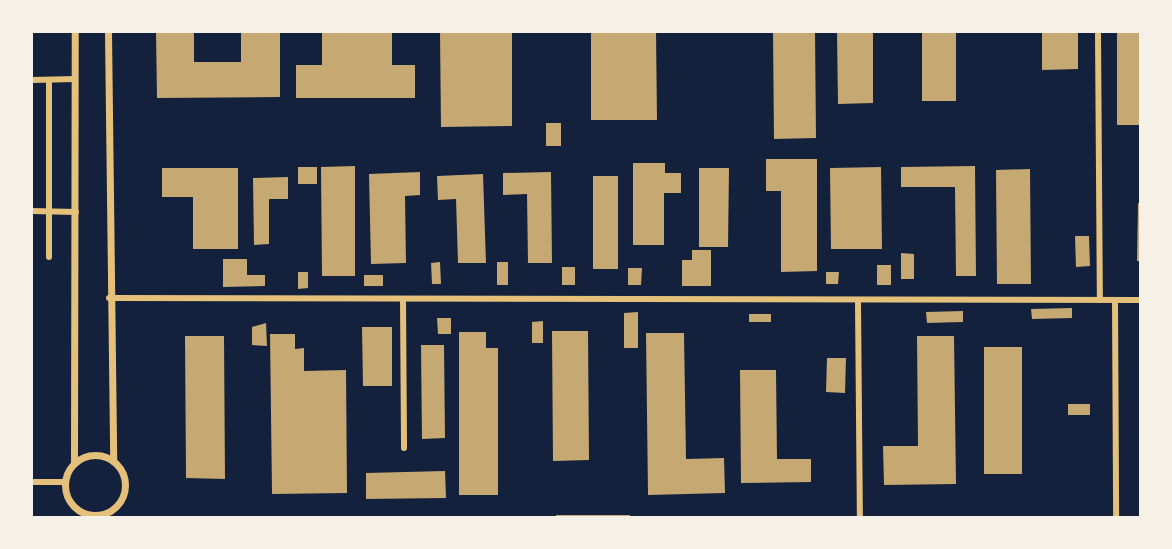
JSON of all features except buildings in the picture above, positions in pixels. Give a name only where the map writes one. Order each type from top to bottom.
[{"type":"street","points":[[74,463],[93,455],[113,461],[124,475],[124,493],[107,515],[77,513],[65,482],[74,463],[75,32]]},
{"type":"street","points":[[108,32],[109,298],[113,461]]},
{"type":"street","points":[[1098,32],[1100,300]]},
{"type":"street","points":[[32,80],[75,79]]},
{"type":"street","points":[[49,80],[49,257]]},
{"type":"street","points":[[32,211],[76,212]]},
{"type":"street","points":[[109,298],[858,302],[1140,300]]},
{"type":"street","points":[[403,299],[404,448]]},
{"type":"street","points":[[1115,300],[1116,517]]},
{"type":"street","points":[[858,302],[860,517]]},
{"type":"street","points":[[32,482],[65,482]]}]
